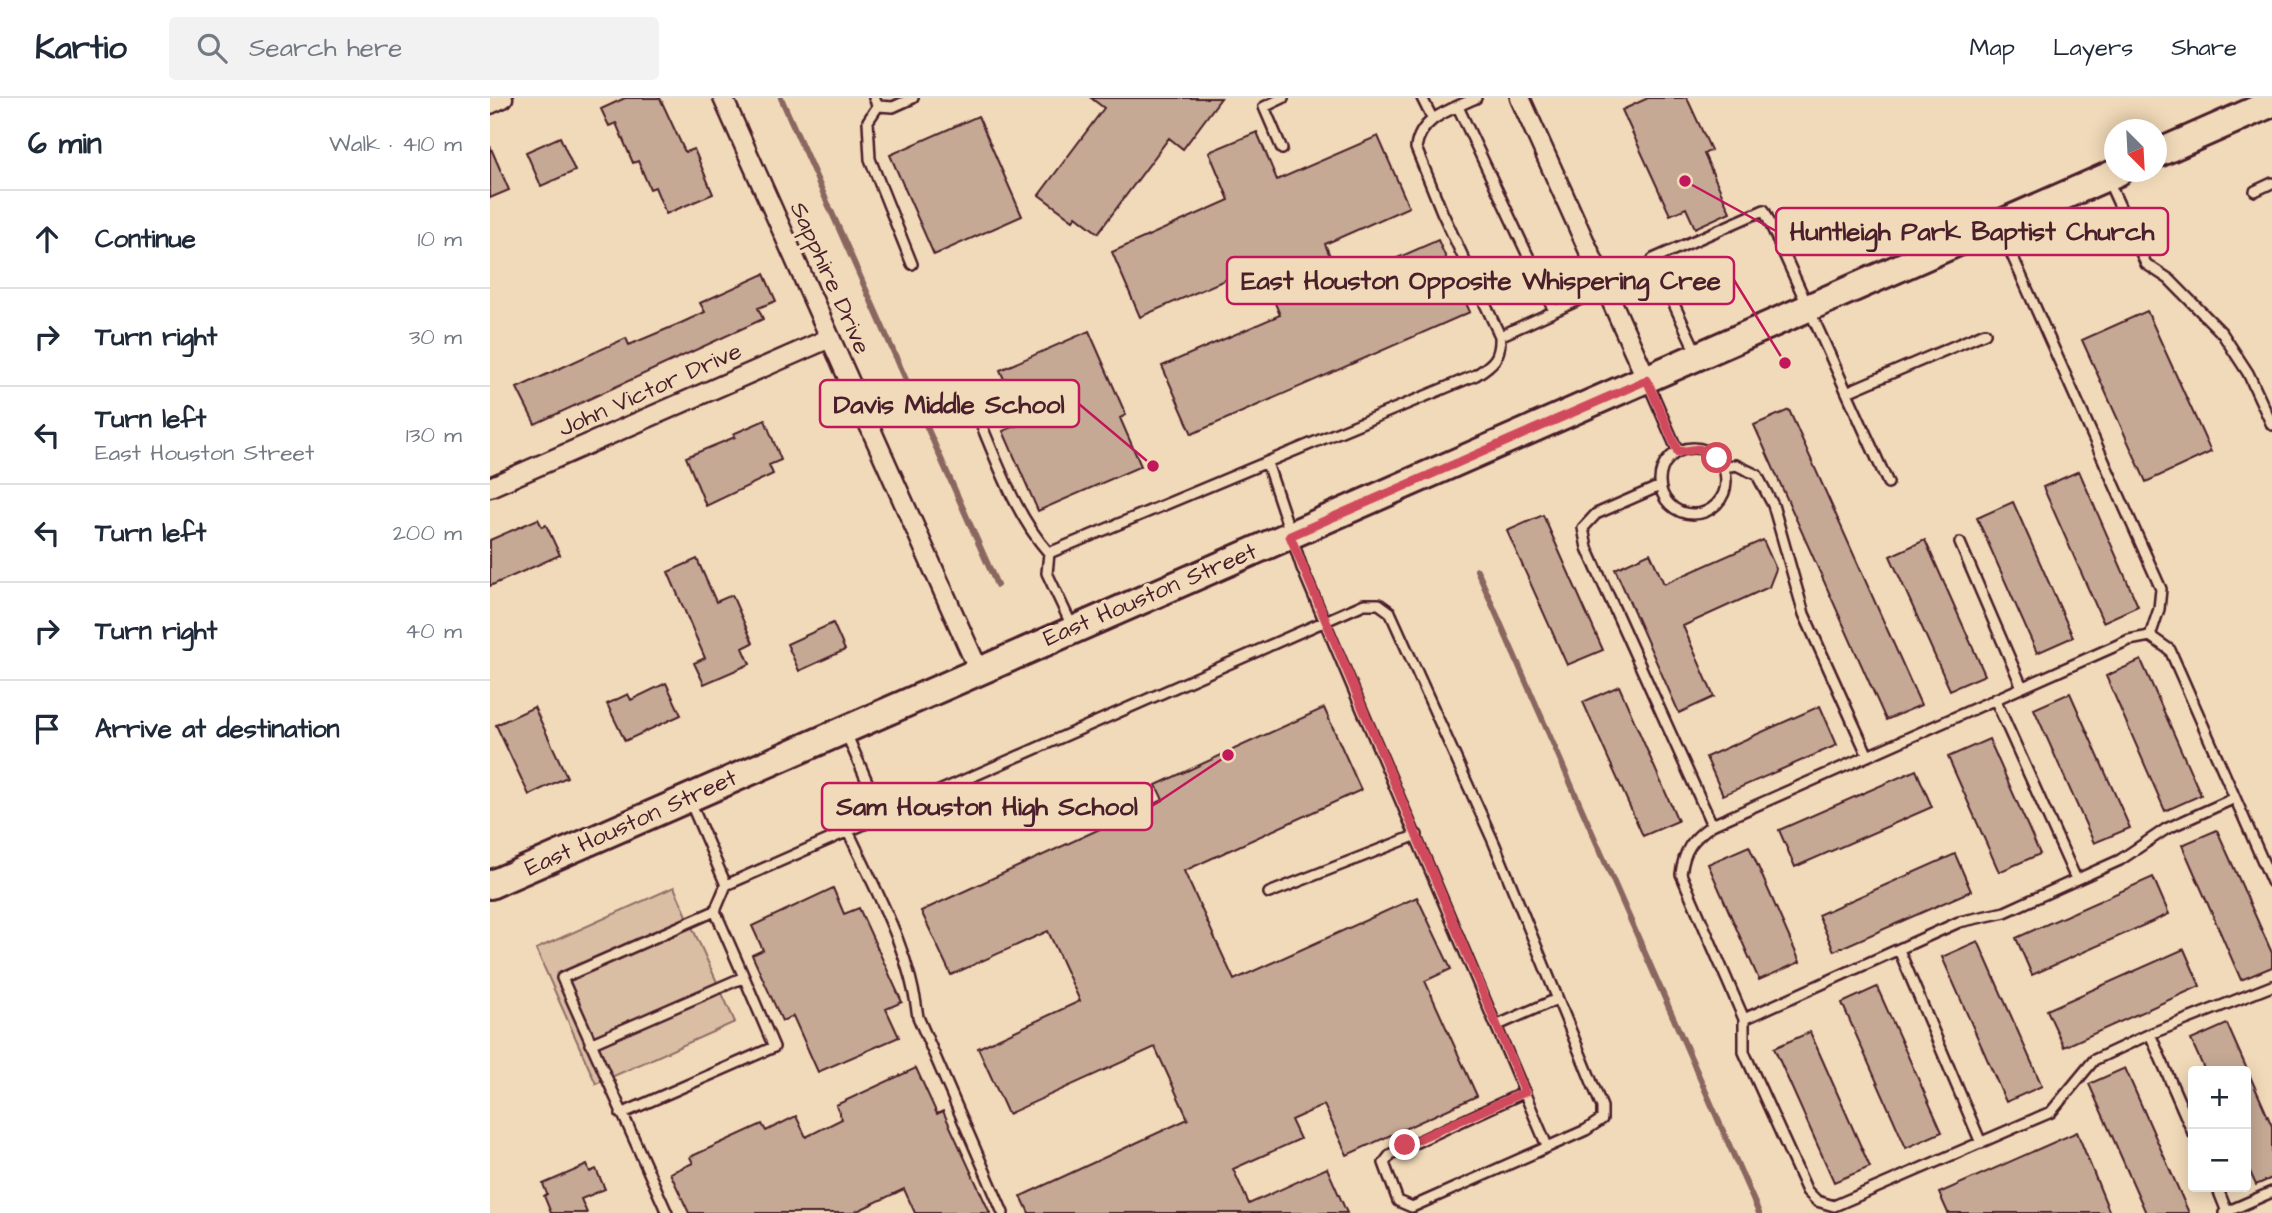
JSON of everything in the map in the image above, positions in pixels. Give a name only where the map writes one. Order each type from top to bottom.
[{"type":"main road","points":[[2167,149],[2270,101]]},
{"type":"main road","name":"East Houston Street","points":[[490,885],[978,669],[1810,309],[2104,178]]},
{"type":"street","points":[[490,104],[503,98]]},
{"type":"street","name":"Sapphire Drive","points":[[723,98],[978,669]]},
{"type":"street","points":[[1520,98],[1647,380]]},
{"type":"street","name":"John Victor Drive","points":[[490,487],[830,338]]},
{"type":"lane","points":[[912,264],[870,159],[868,121],[876,102],[894,107],[913,98]]},
{"type":"lane","points":[[1282,149],[1261,102],[1283,98]]},
{"type":"lane","points":[[1422,98],[1432,118]]},
{"type":"lane","points":[[1049,553],[1476,376],[1495,363],[1501,351],[1500,336],[1442,212],[1416,148],[1418,137],[1432,118],[1476,98]]},
{"type":"lane","points":[[1458,107],[1554,311]]},
{"type":"lane","points":[[2115,182],[2146,264],[2169,279],[2222,333],[2248,373],[2272,425]]},
{"type":"lane","points":[[2255,191],[2272,183]]},
{"type":"lane","points":[[1699,357],[1653,258],[1764,210],[1888,483]]},
{"type":"lane","points":[[1999,225],[2161,589],[2159,609],[2150,636]]},
{"type":"lane","points":[[1500,336],[1605,288]]},
{"type":"lane","points":[[1847,392],[1985,333]]},
{"type":"lane","points":[[1647,380],[1678,452]]},
{"type":"lane","points":[[972,404],[1016,500],[1033,532],[1049,553],[1047,573],[1073,628]]},
{"type":"lane","points":[[1688,449],[1709,452],[1723,467],[1726,478],[1720,501],[1700,514],[1677,510],[1668,503],[1660,486],[1662,469],[1678,452],[1688,449]]},
{"type":"lane","points":[[1267,463],[1290,536],[1547,1146]]},
{"type":"lane","points":[[1723,467],[1736,465],[1757,475],[1773,505],[1804,614],[1868,756]]},
{"type":"lane","points":[[1660,486],[1596,514],[1583,528],[1587,548],[1712,825]]},
{"type":"lane","points":[[1960,543],[2022,687]]},
{"type":"lane","points":[[667,1213],[562,978],[715,911],[726,886],[1364,604],[1379,604],[1390,612],[1494,843],[1602,1107],[1602,1119],[1587,1130],[1412,1207],[1398,1200],[1384,1163],[1391,1154],[1525,1092]]},
{"type":"lane","points":[[2272,883],[2170,650],[2150,636],[2129,639],[1712,825],[1694,837],[1684,854],[1681,874],[1744,1019],[1744,1052],[1807,1191],[1817,1201],[1835,1210],[2051,1112],[2094,1060],[2150,1034],[2272,986]]},
{"type":"lane","points":[[1995,699],[2077,879]]},
{"type":"lane","points":[[844,728],[881,816]]},
{"type":"lane","points":[[688,797],[726,886]]},
{"type":"lane","points":[[1744,1019],[1959,922],[2005,912],[2120,860],[2166,829],[2235,798]]},
{"type":"lane","points":[[848,831],[891,924],[914,986],[918,1017],[1003,1213]]},
{"type":"lane","points":[[1269,893],[1417,835]]},
{"type":"lane","points":[[621,1114],[774,1047],[715,911]]},
{"type":"lane","points":[[1899,950],[1981,1143]]},
{"type":"lane","points":[[590,1044],[744,976]]},
{"type":"lane","points":[[1498,1025],[1557,999]]},
{"type":"lane","points":[[2150,1034],[2191,1129]]},
{"type":"lane","points":[[2219,1192],[2226,1212],[2272,1192]]},
{"type":"shaded area","points":[[674,887],[735,1022],[596,1084],[536,949]]},
{"type":"building","points":[[625,98],[660,98],[685,152],[694,149],[713,194],[666,214],[655,187],[650,189],[638,161],[633,163],[616,123],[609,126],[601,109]]},
{"type":"building","points":[[1091,98],[1221,98],[1183,149],[1169,138],[1098,233],[1076,216],[1073,220],[1039,195],[1104,108]]},
{"type":"building","points":[[1648,98],[1687,98],[1711,150],[1704,154],[1730,212],[1695,228],[1686,208],[1670,215],[1622,110]]},
{"type":"building","points":[[978,116],[1022,216],[934,255],[890,155]]},
{"type":"building","points":[[1257,132],[1277,180],[1378,136],[1409,207],[1325,244],[1341,283],[1438,240],[1470,312],[1192,434],[1162,366],[1280,315],[1259,265],[1140,317],[1112,252],[1229,200],[1209,152]]},
{"type":"building","points":[[560,137],[575,171],[541,186],[526,152]]},
{"type":"building","points":[[490,146],[509,190],[490,198]]},
{"type":"building","points":[[764,274],[776,301],[758,308],[763,319],[535,424],[517,388],[626,338],[629,345],[705,312],[700,303]]},
{"type":"building","points":[[2147,311],[2211,452],[2146,482],[2082,340]]},
{"type":"building","points":[[1089,331],[1126,415],[1120,418],[1141,466],[1038,511],[1003,431],[1023,423],[1000,370]]},
{"type":"building","points":[[1789,410],[1921,705],[1886,720],[1754,425]]},
{"type":"building","points":[[765,420],[781,460],[769,465],[773,474],[706,506],[686,457],[735,437],[733,434]]},
{"type":"building","points":[[2079,471],[2138,606],[2103,622],[2043,487]]},
{"type":"building","points":[[2013,502],[2073,637],[2037,653],[1977,518]]},
{"type":"building","points":[[1543,515],[1603,650],[1567,665],[1507,531]]},
{"type":"building","points":[[538,519],[542,527],[546,525],[560,555],[490,586],[490,540]]},
{"type":"building","points":[[1763,540],[1776,569],[1769,587],[1683,626],[1714,697],[1679,713],[1615,569],[1650,553],[1664,584]]},
{"type":"building","points":[[1925,540],[1985,675],[1950,690],[1890,556]]},
{"type":"building","points":[[697,559],[716,602],[732,595],[753,643],[743,648],[750,664],[704,684],[694,663],[705,658],[668,572]]},
{"type":"building","points":[[833,623],[845,650],[799,671],[787,644]]},
{"type":"building","points":[[2141,660],[2201,795],[2165,811],[2106,676]]},
{"type":"building","points":[[666,683],[681,715],[625,741],[607,704],[628,694],[631,700]]},
{"type":"building","points":[[1619,686],[1678,821],[1643,836],[1583,702]]},
{"type":"building","points":[[2070,693],[2130,828],[2094,843],[2034,709]]},
{"type":"building","points":[[1820,706],[1837,745],[1723,795],[1706,757]]},
{"type":"building","points":[[534,707],[567,777],[529,795],[496,725]]},
{"type":"building","points":[[1324,708],[1361,790],[1184,871],[1234,980],[1417,897],[1451,969],[1425,981],[1477,1096],[1347,1155],[1324,1105],[1291,1120],[1300,1139],[1233,1169],[1249,1204],[1327,1168],[1347,1213],[1029,1213],[1021,1196],[1188,1119],[1155,1047],[1008,1114],[978,1048],[1080,1001],[1048,931],[951,975],[921,911],[1163,800],[1156,785]]},
{"type":"building","points":[[1989,739],[2040,854],[1999,872],[1948,757]]},
{"type":"building","points":[[1916,770],[1932,807],[1795,867],[1779,830]]},
{"type":"building","points":[[2217,830],[2272,953],[2272,967],[2241,980],[2182,845]]},
{"type":"building","points":[[1749,846],[1800,962],[1759,980],[1708,864]]},
{"type":"building","points":[[1955,854],[1971,891],[1834,951],[1818,915]]},
{"type":"building","points":[[2153,877],[2169,914],[2032,975],[2016,938]]},
{"type":"building","points":[[833,888],[844,914],[859,908],[902,1002],[886,1009],[899,1037],[818,1072],[793,1016],[782,1021],[752,955],[763,950],[752,926]]},
{"type":"building","points":[[1978,941],[2042,1086],[2006,1102],[1942,957]]},
{"type":"building","points":[[2184,949],[2200,986],[2064,1047],[2047,1010]]},
{"type":"building","points":[[1877,987],[1942,1132],[1906,1148],[1842,1003]]},
{"type":"building","points":[[2227,1024],[2246,1066],[2203,1066],[2191,1040]]},
{"type":"building","points":[[1810,1032],[1870,1167],[1834,1182],[1774,1048]]},
{"type":"building","points":[[916,1068],[937,1114],[943,1111],[990,1213],[915,1213],[904,1189],[853,1213],[689,1213],[670,1173],[693,1163],[690,1157],[762,1124],[766,1131],[796,1116],[806,1137],[842,1119],[836,1105]]},
{"type":"building","points":[[2125,1068],[2189,1213],[2146,1213],[2089,1084]]},
{"type":"building","points":[[2251,1078],[2272,1126],[2272,1178],[2256,1185],[2251,1174]]},
{"type":"building","points":[[2077,1132],[2110,1213],[1948,1213],[1939,1193]]},
{"type":"building","points":[[587,1165],[590,1172],[596,1169],[605,1189],[581,1199],[587,1213],[551,1213],[544,1196],[547,1194],[543,1184]]},
{"type":"waterway","points":[[781,98],[997,585]]},
{"type":"waterway","points":[[1477,570],[1759,1213]]},
{"type":"place","name":"Huntleigh Park Baptist Church","points":[[1685,181]]},
{"type":"place","name":"East Houston Opposite Whispering Cree","points":[[1785,363]]},
{"type":"place","name":"Davis Middle School","points":[[1153,466]]},
{"type":"place","name":"Sam Houston High School","points":[[1228,755]]},
{"type":"route","points":[[1405,1145],[1525,1092],[1290,536],[1647,380],[1678,452],[1699,449],[1717,458]]}]
